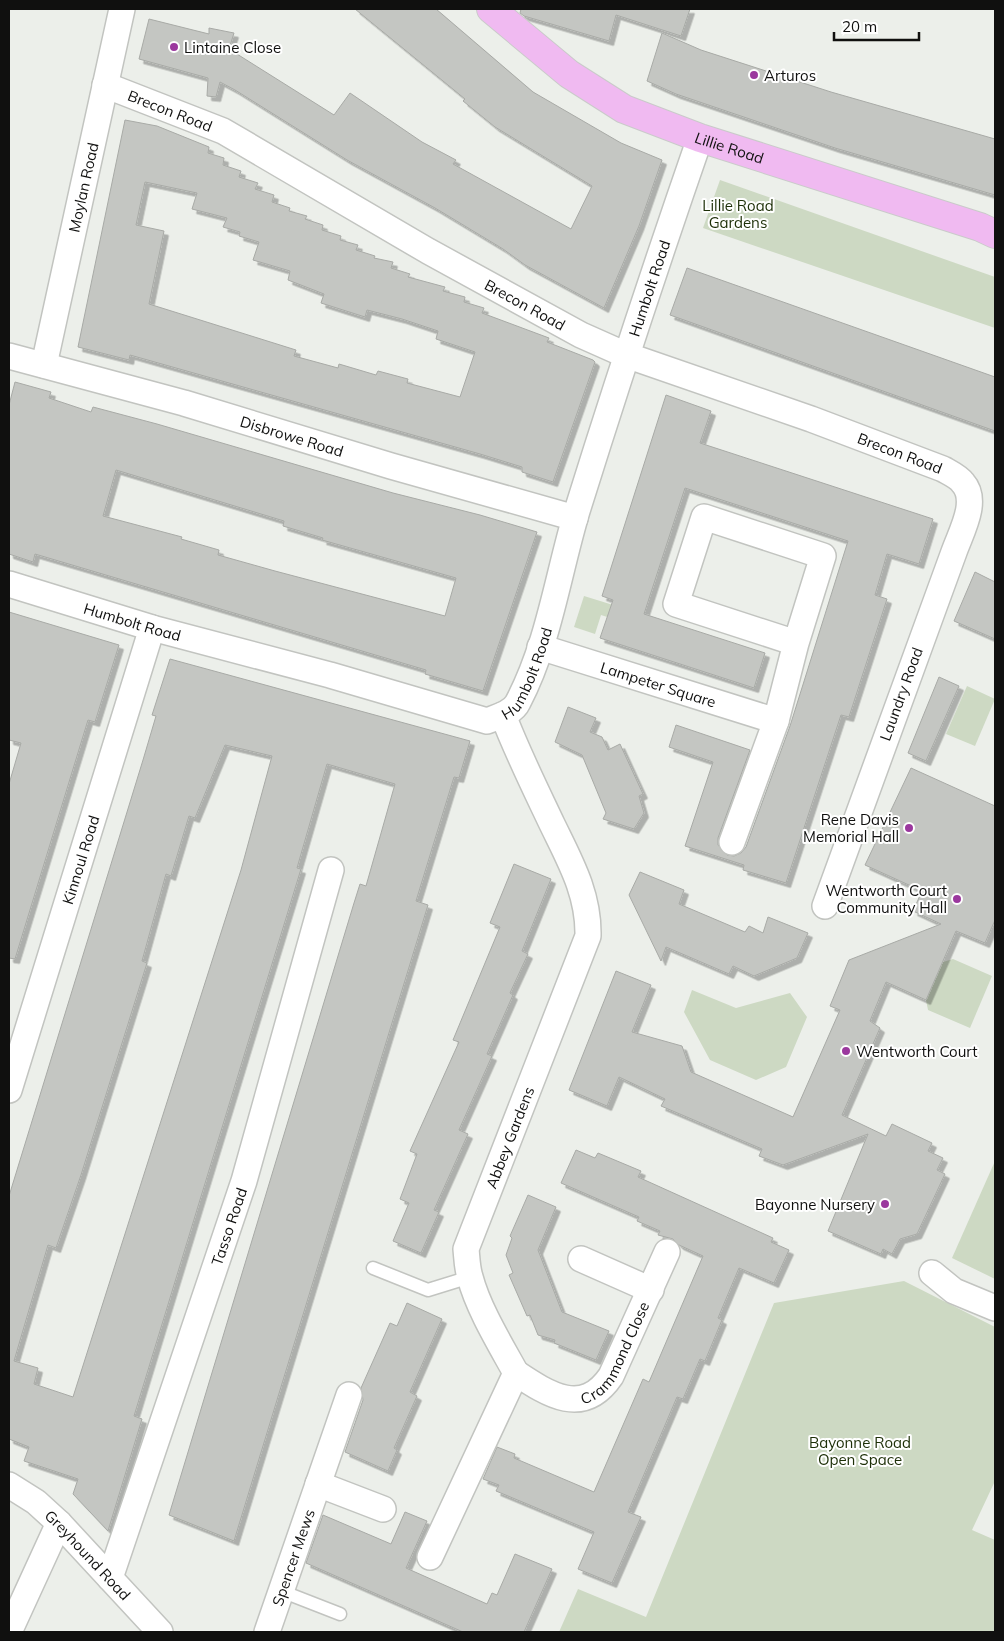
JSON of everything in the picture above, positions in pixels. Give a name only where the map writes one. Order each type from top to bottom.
[{"type":"main road","name":"Lillie Road","points":[[491,9],[568,74],[624,109],[700,138],[980,227],[995,234]]},
{"type":"street","name":"Moylan Road","points":[[44,365],[122,9]]},
{"type":"street","name":"Brecon Road","points":[[105,85],[223,131],[428,251],[581,335],[626,355],[811,419],[944,469],[963,482]]},
{"type":"street","name":"Humbolt Road","points":[[9,584],[152,628],[487,720],[504,714],[518,704],[540,647],[575,518],[626,355],[700,138]]},
{"type":"street","name":"Disbrowe Road","points":[[9,356],[184,403],[392,466],[575,518]]},
{"type":"street","name":"Laundry Road","points":[[825,906],[957,544],[970,504],[969,493],[963,482]]},
{"type":"street","points":[[732,842],[776,721],[796,643],[823,556],[704,517],[676,604],[796,643]]},
{"type":"street","name":"Kinnoul Road","points":[[9,1090],[152,628]]},
{"type":"street","name":"Lampeter Square","points":[[540,647],[776,721]]},
{"type":"street","name":"Abbey Gardens","points":[[504,714],[514,744],[579,880],[589,914],[588,936],[466,1249],[470,1277],[499,1343],[516,1373]]},
{"type":"street","name":"Tasso Road","points":[[110,1578],[244,1182],[331,870]]},
{"type":"street","name":"Crammond Close","points":[[516,1373],[538,1388],[570,1400],[590,1397],[603,1388],[611,1376],[667,1252]]},
{"type":"street","name":"Crammond Close","points":[[581,1258],[651,1290]]},
{"type":"street","points":[[932,1272],[954,1290],[995,1308]]},
{"type":"street","points":[[430,1557],[516,1373]]},
{"type":"street","name":"Spencer Mews","points":[[267,1632],[349,1395]]},
{"type":"street","points":[[318,1484],[383,1509]]},
{"type":"street","name":"Greyhound Road","points":[[9,1485],[36,1502],[59,1522],[160,1632]]},
{"type":"street","points":[[10,1624],[59,1522]]},
{"type":"lane","points":[[372,1268],[428,1290],[470,1277]]},
{"type":"lane","points":[[281,1591],[340,1614]]},
{"type":"green space","name":"Lillie Road Gardens","points":[[720,180],[995,277],[995,328],[703,228]]},
{"type":"green space","points":[[584,596],[639,613],[635,626],[601,615],[595,634],[574,627]]},
{"type":"green space","points":[[967,686],[995,699],[975,746],[946,734]]},
{"type":"green space","points":[[953,959],[992,976],[970,1028],[928,1010],[926,1000],[943,962]]},
{"type":"green space","points":[[692,990],[736,1008],[790,993],[807,1017],[786,1067],[756,1080],[710,1060],[684,1012]]},
{"type":"green space","points":[[995,1161],[995,1279],[952,1258]]},
{"type":"green space","name":"Bayonne Road Open Space","points":[[904,1281],[995,1327],[995,1481],[972,1530],[995,1540],[995,1632],[559,1632],[578,1589],[646,1617],[774,1303]]},
{"type":"building","points":[[355,9],[436,9],[533,92],[621,143],[662,160],[639,226],[604,308],[525,265],[503,249],[435,208],[347,160],[235,90],[220,82],[216,97],[207,96],[208,78],[139,59],[149,19],[209,34],[209,28],[234,33],[229,49],[334,115],[350,93],[422,142],[456,160],[453,164],[571,229],[592,186],[495,127],[463,101],[465,99]]},
{"type":"building","points":[[521,9],[690,9],[681,36],[616,15],[609,41],[524,16],[520,13]]},
{"type":"building","points":[[662,33],[701,50],[831,92],[995,139],[995,195],[835,148],[676,94],[647,81]]},
{"type":"building","points":[[125,120],[157,126],[209,147],[208,153],[224,158],[223,165],[241,171],[239,177],[258,183],[255,189],[274,195],[272,202],[290,208],[289,211],[307,216],[305,219],[323,225],[322,230],[341,236],[340,240],[358,245],[356,250],[375,256],[374,258],[393,262],[391,268],[410,274],[408,277],[445,287],[443,291],[465,297],[464,302],[484,308],[482,313],[549,338],[547,342],[595,362],[553,482],[522,472],[522,467],[480,454],[130,355],[129,360],[78,347]],"holes":[[[145,182],[197,193],[192,209],[227,218],[223,227],[240,232],[239,236],[259,242],[253,260],[290,271],[288,280],[324,294],[321,303],[365,317],[367,310],[402,319],[438,331],[436,339],[475,352],[460,397],[407,383],[408,379],[378,371],[376,375],[339,364],[338,368],[294,356],[296,350],[149,304],[164,231],[136,225]]]},
{"type":"building","points":[[687,268],[995,377],[995,431],[670,315]]},
{"type":"building","points":[[15,382],[51,392],[49,398],[91,412],[93,407],[157,424],[393,493],[480,515],[537,532],[483,691],[425,674],[426,670],[35,554],[33,562],[9,554],[9,405]],"holes":[[[116,470],[284,521],[283,526],[323,538],[322,540],[456,578],[445,616],[218,555],[219,550],[181,539],[182,537],[103,516]]]},
{"type":"building","points":[[666,395],[711,411],[700,443],[933,519],[919,564],[887,554],[875,595],[887,599],[849,717],[841,715],[786,883],[743,870],[744,865],[685,846],[713,762],[669,747],[676,725],[750,750],[718,838],[718,845],[727,855],[734,856],[741,853],[746,847],[790,726],[848,541],[685,488],[644,614],[765,653],[754,688],[600,638],[613,600],[602,596]]},
{"type":"building","points":[[975,572],[995,582],[995,639],[954,621]]},
{"type":"building","points":[[9,612],[119,645],[95,722],[88,720],[15,959],[9,958],[9,784],[21,743],[9,740]]},
{"type":"building","points":[[170,659],[470,741],[459,778],[454,777],[416,901],[428,905],[234,1541],[169,1515],[354,903],[360,884],[366,886],[395,784],[327,764],[297,868],[301,869],[134,1416],[142,1419],[108,1531],[73,1494],[78,1479],[24,1461],[29,1447],[9,1439],[9,1196],[143,760],[156,716],[152,715]],"holes":[[[225,745],[272,756],[241,870],[73,1397],[34,1384],[38,1368],[14,1361],[48,1245],[56,1248],[81,1175],[147,963],[142,961],[166,874],[171,876],[189,816],[195,818]]]},
{"type":"building","points":[[939,677],[959,686],[926,761],[908,753]]},
{"type":"building","points":[[568,707],[596,718],[590,732],[602,737],[608,750],[620,744],[643,794],[639,796],[644,813],[634,829],[603,819],[606,813],[582,755],[555,742]]},
{"type":"building","points":[[911,768],[995,806],[995,920],[985,943],[956,931],[926,1000],[886,982],[870,1021],[880,1028],[842,1115],[886,1136],[892,1124],[932,1143],[928,1151],[943,1158],[937,1170],[945,1174],[917,1234],[900,1239],[892,1254],[883,1249],[881,1254],[828,1231],[868,1134],[783,1165],[759,1156],[762,1149],[661,1106],[665,1099],[619,1077],[607,1106],[569,1090],[616,971],[651,985],[632,1032],[682,1046],[691,1072],[793,1117],[840,1010],[830,1006],[849,960],[941,924],[913,911],[922,891],[865,865]]},
{"type":"building","points":[[514,864],[551,879],[522,951],[528,954],[510,993],[513,995],[487,1054],[492,1056],[459,1130],[468,1134],[434,1210],[439,1212],[421,1253],[393,1241],[409,1203],[400,1199],[417,1154],[410,1151],[459,1042],[453,1040],[500,927],[490,923]]},
{"type":"building","points":[[640,872],[684,890],[679,904],[745,932],[749,926],[763,933],[768,917],[808,933],[797,958],[754,976],[733,966],[729,974],[666,947],[661,961],[629,895]]},
{"type":"building","points":[[576,1150],[595,1158],[598,1153],[641,1171],[638,1177],[773,1238],[771,1242],[789,1250],[774,1283],[739,1268],[718,1318],[722,1320],[705,1361],[700,1359],[683,1399],[677,1397],[628,1512],[641,1517],[612,1583],[578,1569],[594,1532],[496,1491],[499,1485],[483,1479],[497,1447],[515,1454],[514,1458],[594,1492],[643,1379],[649,1382],[703,1256],[679,1245],[673,1239],[658,1235],[660,1231],[637,1221],[639,1217],[561,1183]]},
{"type":"building","points":[[528,1195],[556,1207],[538,1250],[562,1312],[609,1331],[596,1360],[554,1343],[555,1340],[538,1335],[530,1315],[527,1316],[509,1275],[513,1273],[506,1255],[512,1238],[510,1236]]},
{"type":"building","points":[[407,1303],[442,1319],[410,1392],[417,1396],[394,1448],[397,1450],[388,1471],[345,1452],[363,1400],[361,1388],[390,1323],[397,1326]]},
{"type":"building","points":[[405,1512],[427,1521],[406,1568],[487,1604],[492,1593],[497,1595],[515,1554],[552,1569],[524,1632],[463,1632],[306,1563],[323,1515],[391,1544]]},
{"type":"place","name":"Lintaine Close","points":[[174,47]]},
{"type":"place","name":"Arturos","points":[[754,75]]},
{"type":"place","name":"Rene Davis Memorial Hall","points":[[909,828]]},
{"type":"place","name":"Wentworth Court Community Hall","points":[[957,899]]},
{"type":"place","name":"Wentworth Court","points":[[846,1051]]},
{"type":"place","name":"Bayonne Nursery","points":[[885,1204]]}]
